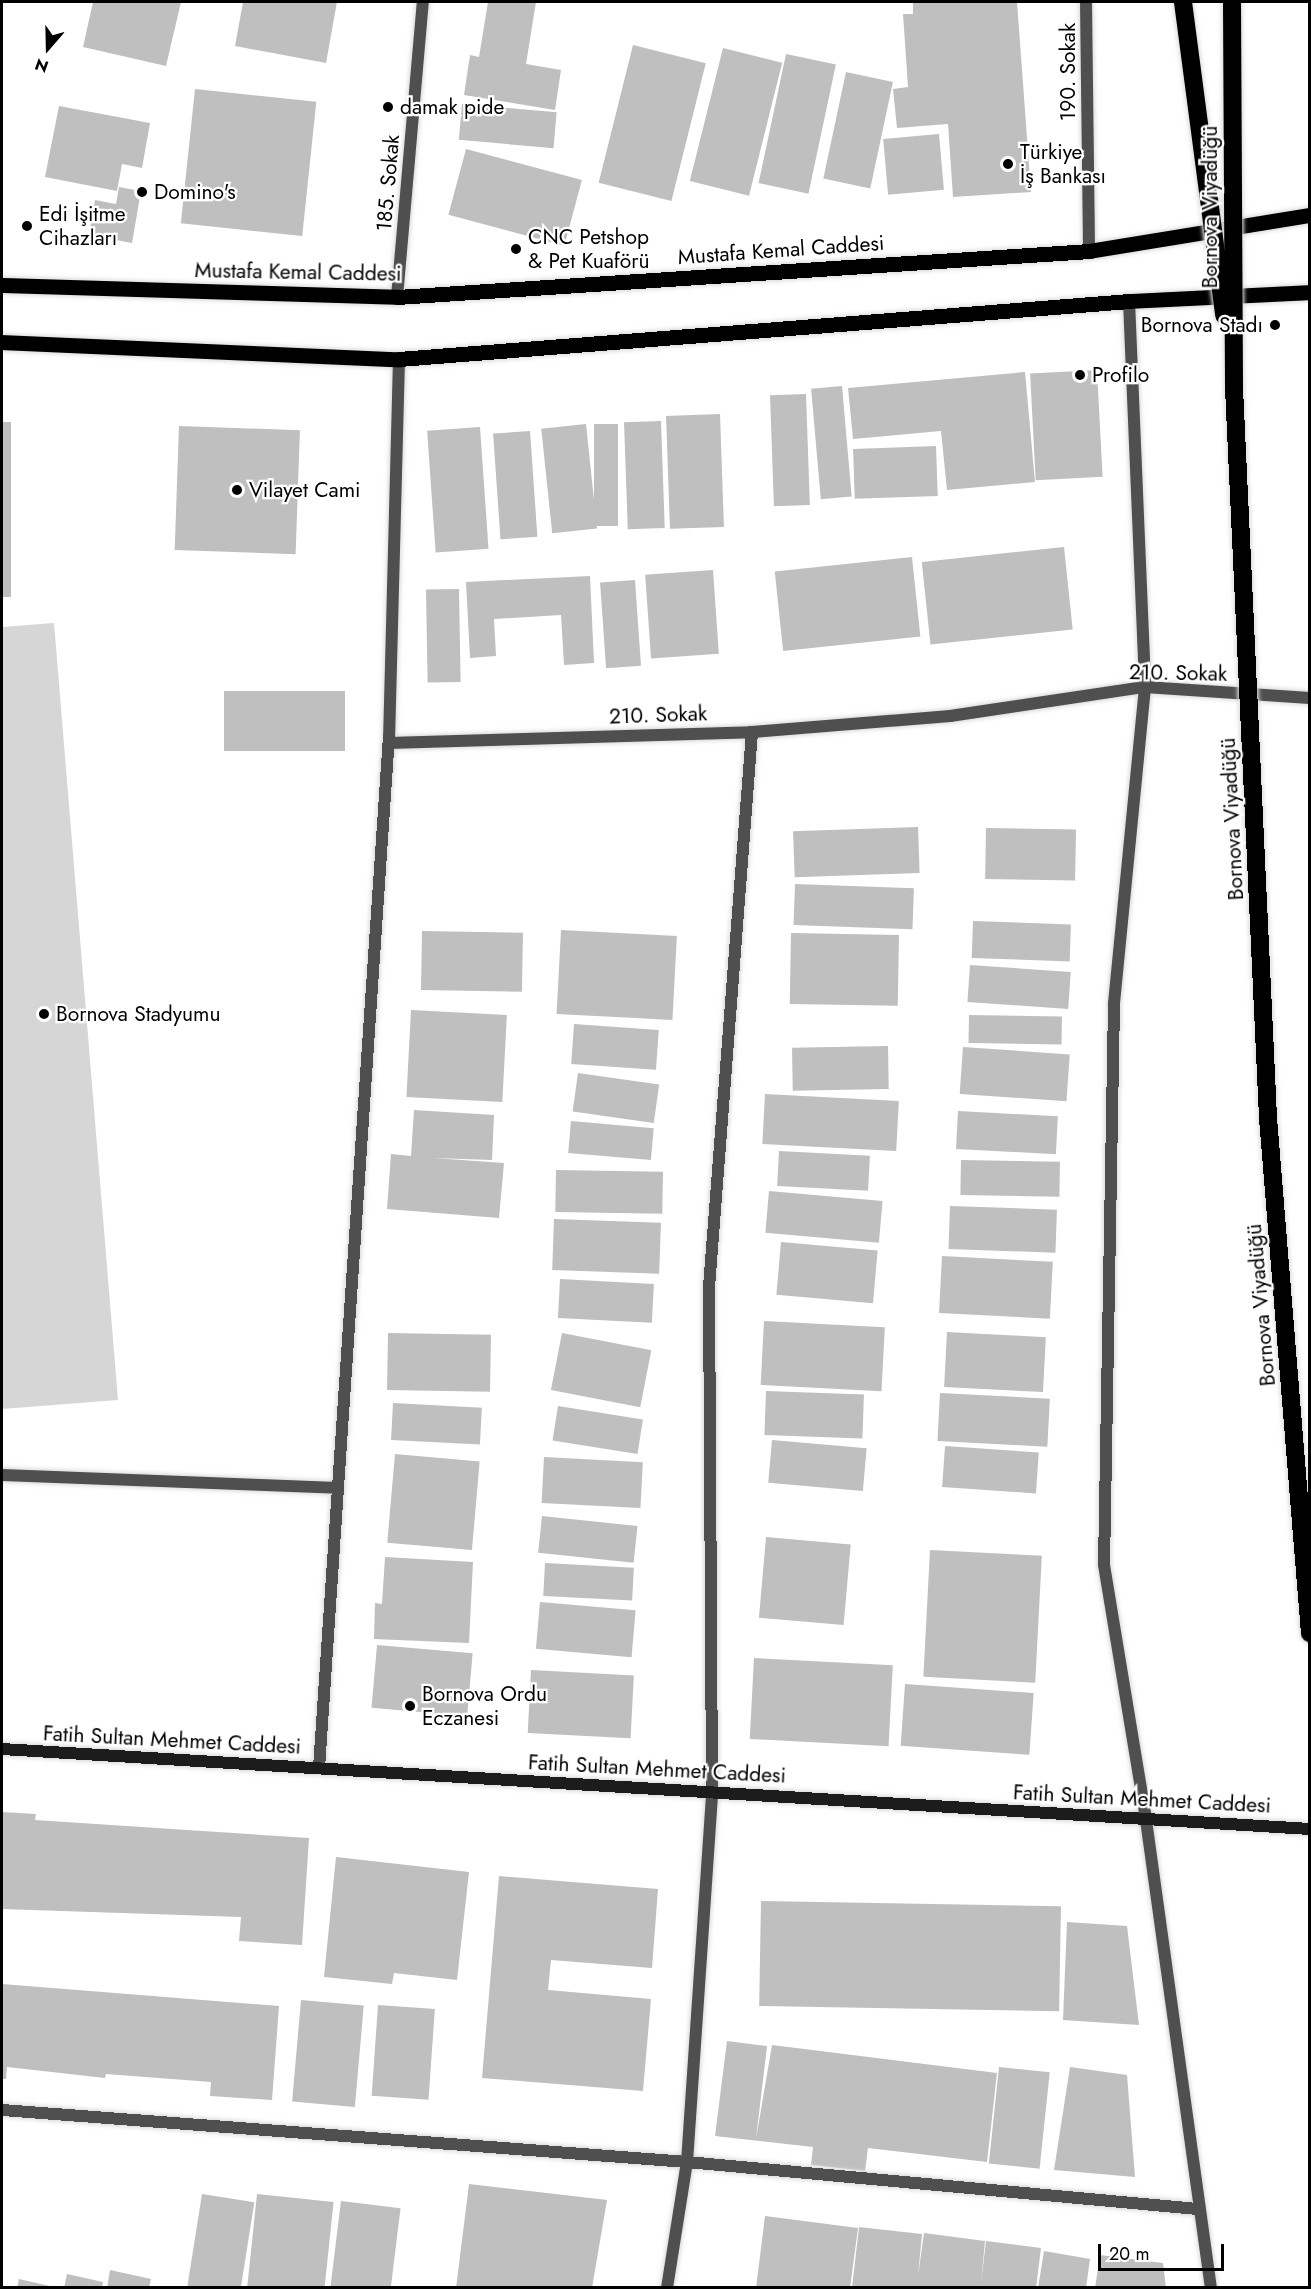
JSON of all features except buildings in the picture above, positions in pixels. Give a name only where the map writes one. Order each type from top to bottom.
[{"type":"highway","points":[[1183,2],[1234,388]]},
{"type":"highway","name":"Bornova Viyadüğü","points":[[1232,2],[1234,388],[1268,1118],[1310,1633]]},
{"type":"main road","name":"Mustafa Kemal Caddesi","points":[[2,285],[397,297],[1089,251],[1310,215]]},
{"type":"main road","points":[[2,342],[399,359],[1129,301],[1310,292]]},
{"type":"main road","name":"Fatih Sultan Mehmet Caddesi","points":[[2,1749],[1310,1829]]},
{"type":"street","name":"185. Sokak","points":[[397,297],[423,2]]},
{"type":"street","name":"190. Sokak","points":[[1086,2],[1089,251]]},
{"type":"street","points":[[1129,301],[1144,687],[1114,1004],[1104,1565],[1146,1820],[1198,2209],[1211,2288]]},
{"type":"street","points":[[319,1768],[389,732],[399,359]]},
{"type":"street","name":"210. Sokak","points":[[389,732],[389,743],[752,732],[950,716],[1144,687],[1310,698]]},
{"type":"street","points":[[667,2288],[687,2162],[711,1791],[709,1287],[752,732]]},
{"type":"street","points":[[2,1475],[338,1488]]},
{"type":"street","points":[[2,2110],[687,2162],[1198,2209]]},
{"type":"shaded area","name":"Bornova Stadyumu","points":[[54,623],[118,1400],[2,1409],[2,627]]},
{"type":"place","name":"damak pide","points":[[388,107]]},
{"type":"place","name":"Türkiye İş Bankası","points":[[1008,164]]},
{"type":"place","name":"Domino's","points":[[142,192]]},
{"type":"place","name":"Edi İşitme Cihazları","points":[[27,226]]},
{"type":"place","name":"CNC Petshop & Pet Kuaförü","points":[[516,249]]},
{"type":"place","name":"Bornova Stadı","points":[[1275,325]]},
{"type":"place","name":"Profilo","points":[[1080,375]]},
{"type":"place","name":"Vilayet Cami","points":[[237,490]]},
{"type":"place","name":"Bornova Stadyumu","points":[[44,1014]]},
{"type":"place","name":"Bornova Ordu Eczanesi","points":[[410,1706]]}]
